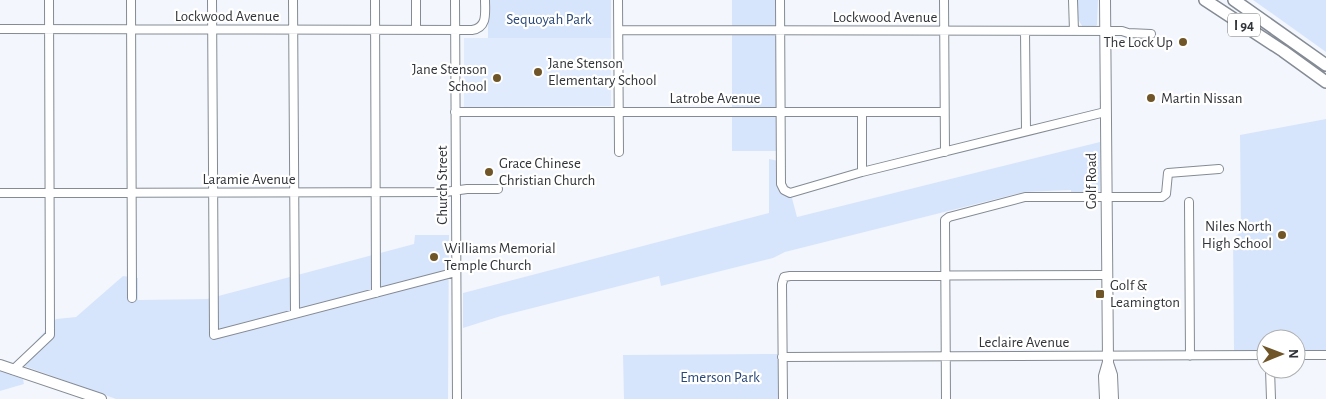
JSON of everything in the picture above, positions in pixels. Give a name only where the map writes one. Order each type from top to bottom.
[{"type":"highway","name":"I 94","points":[[1205,0],[1283,50],[1326,82]]},
{"type":"highway","name":"I 94","points":[[1234,0],[1326,65]]},
{"type":"main road","name":"Golf Road","points":[[1105,0],[1108,359],[1112,375],[1113,399]]},
{"type":"main road","name":"Golf Road","points":[[1105,399],[1104,376],[1108,359]]},
{"type":"main road","points":[[0,365],[101,399]]},
{"type":"street","points":[[13,370],[50,335],[50,0]]},
{"type":"street","points":[[131,0],[132,298]]},
{"type":"street","points":[[212,0],[214,335],[456,272]]},
{"type":"street","points":[[293,0],[295,314]]},
{"type":"street","points":[[375,0],[376,293]]},
{"type":"street","points":[[416,0],[416,30]]},
{"type":"street","name":"Church Street","points":[[455,0],[457,399]]},
{"type":"street","name":"Lockwood Avenue","points":[[0,29],[472,30],[480,27],[485,18],[485,0]]},
{"type":"street","points":[[618,0],[619,152]]},
{"type":"street","points":[[780,0],[781,184],[784,190],[790,193],[862,172],[1105,112]]},
{"type":"street","points":[[944,0],[945,152]]},
{"type":"street","points":[[1073,0],[1074,31]]},
{"type":"street","name":"Lockwood Avenue","points":[[619,30],[1105,31],[1151,34]]},
{"type":"street","points":[[1025,31],[1026,131]]},
{"type":"street","name":"Latrobe Avenue","points":[[455,112],[944,112]]},
{"type":"street","points":[[862,112],[862,172]]},
{"type":"street","points":[[946,399],[945,220],[949,217],[1026,197],[1162,197],[1166,194],[1168,173],[1218,169]]},
{"type":"street","name":"Laramie Avenue","points":[[0,193],[445,192],[498,189]]},
{"type":"street","points":[[1189,202],[1190,356]]},
{"type":"street","points":[[783,399],[782,284],[784,277],[1107,275]]},
{"type":"street","name":"Leclaire Avenue","points":[[782,357],[945,355],[1108,359],[1256,356]]},
{"type":"street","points":[[1306,356],[1326,356]]},
{"type":"street","points":[[1270,379],[1271,399]]},
{"type":"shaded area","name":"Jane Stenson Elementary School","points":[[464,38],[611,38],[611,106],[464,107]]},
{"type":"green space","name":"Sequoyah Park","points":[[488,0],[611,0],[611,38],[488,38]]},
{"type":"green space","points":[[732,0],[775,0],[777,151],[732,151]]},
{"type":"green space","points":[[1077,0],[1098,0],[1097,25],[1094,27],[1083,27],[1078,18]]},
{"type":"green space","points":[[1253,0],[1326,0],[1326,52]]},
{"type":"green space","name":"Niles North High School","points":[[1326,119],[1326,351],[1306,351],[1306,329],[1256,329],[1256,351],[1234,351],[1233,238],[1241,232],[1240,135]]},
{"type":"green space","points":[[1100,142],[1100,189],[1098,193],[1071,195],[1071,190],[1024,192],[785,252],[773,258],[661,286],[659,276],[501,316],[463,328],[463,293],[769,213],[769,159],[779,161],[780,189],[792,198],[797,217]]},
{"type":"green space","points":[[415,235],[449,235],[448,399],[116,399],[16,363],[56,319],[76,317],[123,276],[138,278],[138,300],[207,299],[414,244]]},
{"type":"green space","name":"Emerson Park","points":[[780,354],[779,399],[624,399],[623,355]]},
{"type":"green space","points":[[0,370],[23,379],[24,384],[0,391]]},
{"type":"place","name":"The Lock Up","points":[[1183,42]]},
{"type":"place","name":"Jane Stenson Elementary School","points":[[538,72]]},
{"type":"place","name":"Jane Stenson School","points":[[497,78]]},
{"type":"place","name":"Martin Nissan","points":[[1151,98]]},
{"type":"place","name":"Grace Chinese Christian Church","points":[[489,172]]},
{"type":"place","name":"Niles North High School","points":[[1282,235]]},
{"type":"place","name":"Williams Memorial Temple Church","points":[[434,257]]},
{"type":"place","name":"Golf & Leamington","points":[[1100,294]]}]
